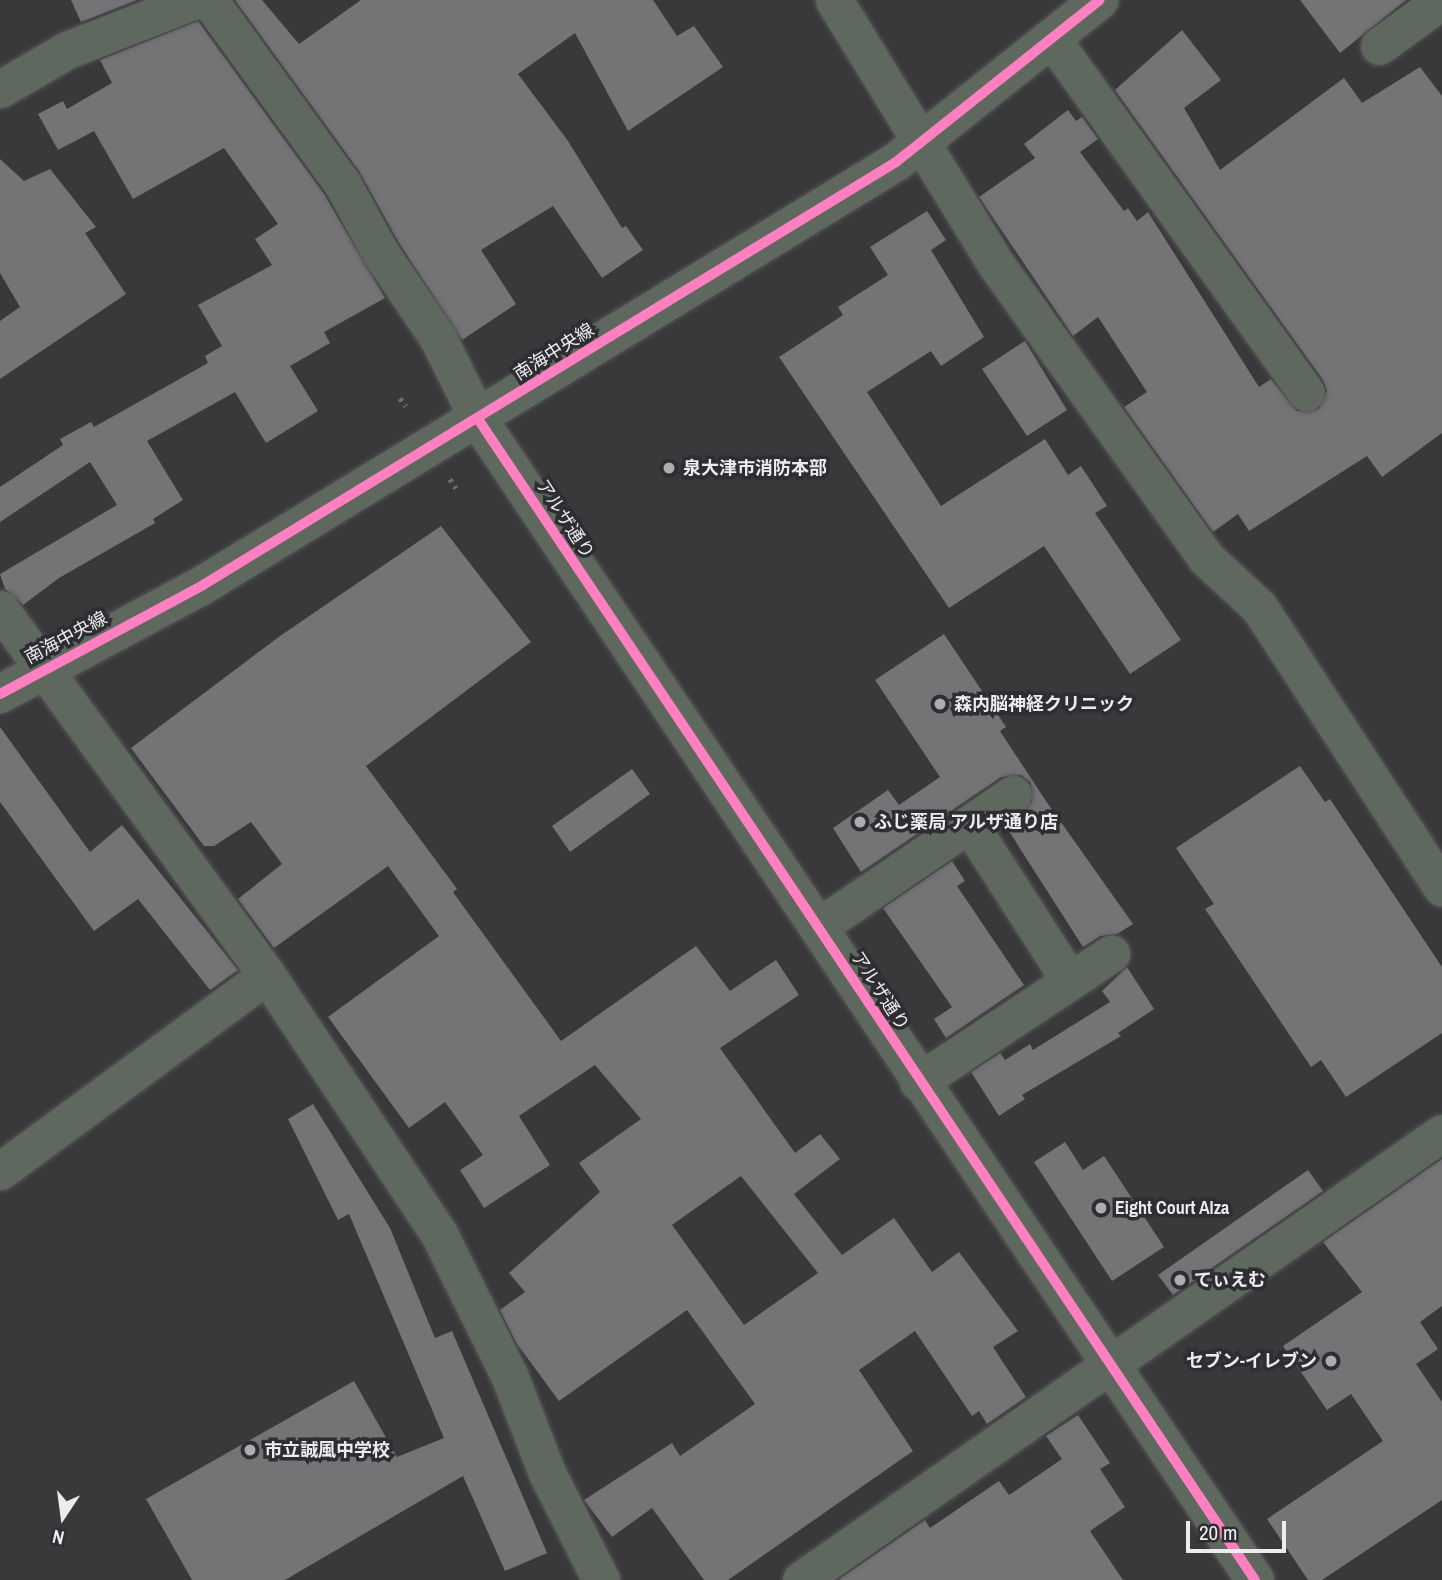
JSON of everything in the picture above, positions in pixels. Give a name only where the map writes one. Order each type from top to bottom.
[{"type":"street","points":[[0,89],[67,50],[195,0]]},
{"type":"street","points":[[209,0],[342,183],[381,254],[438,338],[478,419]]},
{"type":"street","points":[[834,0],[996,263],[1206,558],[1259,607],[1442,888]]},
{"type":"street","name":"南海中央線","points":[[0,694],[203,585],[896,162],[921,139],[1100,0]]},
{"type":"street","points":[[1379,46],[1442,0]]},
{"type":"street","points":[[1052,39],[1168,222],[1269,359],[1306,392]]},
{"type":"street","name":"アルザ通り","points":[[478,419],[818,927],[918,1082],[1255,1580]]},
{"type":"street","points":[[0,609],[46,668],[267,975],[439,1234],[509,1375],[547,1473],[601,1580]]},
{"type":"street","points":[[818,927],[1013,794]]},
{"type":"street","points":[[970,825],[1070,981]]},
{"type":"street","points":[[918,1082],[1111,954]]},
{"type":"street","points":[[0,1171],[267,975]]},
{"type":"street","points":[[801,1580],[1107,1363],[1442,1133]]},
{"type":"path","points":[[400,398],[406,406]]},
{"type":"path","points":[[450,479],[456,488]]},
{"type":"building","points":[[71,0],[137,0],[81,22]]},
{"type":"building","points":[[235,0],[262,0],[299,44],[361,0],[653,0],[677,36],[694,26],[723,67],[628,131],[575,33],[518,74],[568,141],[622,228],[626,226],[643,250],[602,278],[553,206],[481,250],[516,304],[462,340],[399,243],[359,171]]},
{"type":"building","points":[[1300,0],[1406,0],[1340,53]]},
{"type":"building","points":[[198,21],[324,194],[385,298],[324,332],[330,343],[290,366],[318,411],[266,443],[235,392],[147,441],[183,500],[153,519],[155,523],[59,578],[23,605],[5,589],[0,574],[117,505],[90,462],[0,522],[0,487],[63,445],[60,439],[91,422],[94,427],[208,363],[205,356],[222,346],[198,305],[272,265],[255,239],[278,224],[224,148],[133,199],[94,131],[58,150],[38,114],[63,101],[67,109],[112,83],[100,60]]},
{"type":"building","points":[[1182,30],[1221,80],[1184,108],[1220,170],[1344,78],[1362,103],[1420,67],[1442,96],[1442,433],[1382,477],[1367,456],[1249,531],[1238,514],[1213,532],[1124,407],[1147,392],[1098,317],[1073,336],[979,197],[1035,158],[1024,144],[1068,110],[1076,121],[1082,117],[1098,139],[1080,152],[1124,211],[1128,208],[1137,221],[1148,212],[1259,387],[1271,379],[1297,411],[1319,409],[1327,391],[1323,380],[1115,90]]},
{"type":"building","points":[[0,159],[24,181],[50,169],[96,227],[85,233],[126,294],[0,379],[0,321],[20,307],[0,273]]},
{"type":"building","points":[[927,211],[946,240],[931,250],[984,337],[941,366],[931,351],[867,392],[941,506],[1045,439],[1068,475],[1081,466],[1107,506],[1095,513],[1181,640],[1130,674],[1044,546],[949,608],[779,357],[843,315],[838,307],[888,275],[870,247]]},
{"type":"building","points":[[1025,341],[1067,410],[1027,436],[982,369]]},
{"type":"building","points":[[441,526],[531,642],[366,766],[457,889],[453,892],[561,1041],[696,946],[730,991],[776,960],[799,995],[720,1048],[795,1153],[820,1134],[840,1159],[794,1194],[842,1255],[894,1218],[932,1272],[959,1252],[1018,1331],[993,1347],[1026,1397],[987,1424],[979,1411],[972,1416],[915,1331],[859,1370],[913,1451],[728,1580],[704,1580],[652,1508],[612,1537],[584,1500],[672,1443],[680,1456],[755,1404],[687,1310],[559,1401],[517,1344],[500,1310],[525,1292],[509,1273],[600,1192],[579,1163],[641,1119],[595,1065],[519,1116],[550,1165],[484,1208],[460,1170],[483,1155],[445,1102],[409,1128],[328,1017],[439,936],[388,866],[274,948],[238,899],[282,864],[251,822],[214,846],[204,846],[131,748],[280,636]],"holes":[[[741,1176],[818,1273],[744,1325],[672,1225]]]},
{"type":"building","points":[[944,634],[1006,727],[1000,731],[1133,924],[1117,934],[1100,936],[1083,947],[1005,825],[1032,802],[1031,783],[1021,775],[1001,777],[861,872],[833,828],[888,790],[899,805],[940,777],[875,680]]},
{"type":"building","points":[[0,727],[90,852],[122,825],[238,970],[210,990],[138,899],[94,931],[0,802]]},
{"type":"building","points":[[1300,766],[1325,802],[1330,799],[1442,967],[1442,1033],[1346,1097],[1321,1060],[1311,1067],[1205,909],[1214,904],[1176,848]]},
{"type":"building","points":[[632,769],[650,794],[570,852],[552,826]]},
{"type":"building","points":[[952,861],[965,881],[957,886],[1024,985],[946,1038],[934,1019],[952,1007],[883,908]]},
{"type":"building","points":[[1127,967],[1154,1009],[1118,1033],[1121,1036],[1022,1095],[1025,1099],[999,1116],[971,1072],[1000,1053],[1005,1060],[1030,1044],[1033,1050],[1110,1002],[1102,991]]},
{"type":"building","points":[[313,1104],[390,1228],[435,1338],[452,1331],[547,1553],[505,1571],[463,1476],[285,1580],[192,1580],[146,1499],[354,1381],[397,1457],[444,1438],[349,1214],[338,1220],[288,1119]]},
{"type":"building","name":"Eight Court Alza","points":[[1065,1142],[1083,1170],[1104,1156],[1164,1247],[1112,1281],[1034,1162]]},
{"type":"building","points":[[1442,1159],[1442,1306],[1420,1322],[1438,1349],[1416,1364],[1442,1402],[1442,1500],[1322,1580],[1308,1580],[1267,1519],[1383,1441],[1351,1394],[1327,1410],[1283,1346],[1362,1292],[1323,1242]]},
{"type":"building","points":[[1308,1170],[1323,1191],[1173,1295],[1158,1275]]},
{"type":"building","points":[[1078,1415],[1110,1463],[1100,1469],[1125,1507],[1090,1531],[1123,1580],[838,1580],[925,1520],[930,1528],[999,1481],[1009,1495],[1062,1459],[1046,1436]]},
{"type":"cycle path","points":[[0,694],[203,585],[896,162],[1100,0]]},
{"type":"cycle path","points":[[478,419],[1255,1580]]},
{"type":"place","name":"泉大津市消防本部","points":[[669,468]]},
{"type":"place","name":"森内脳神経クリニック","points":[[940,704]]},
{"type":"place","name":"ふじ薬局 アルザ通り店","points":[[860,822]]},
{"type":"place","name":"Eight Court Alza","points":[[1101,1208]]},
{"type":"place","name":"てぃえむ","points":[[1180,1280]]},
{"type":"place","name":"セブン-イレブン","points":[[1331,1361]]},
{"type":"place","name":"市立誠風中学校","points":[[250,1450]]}]
